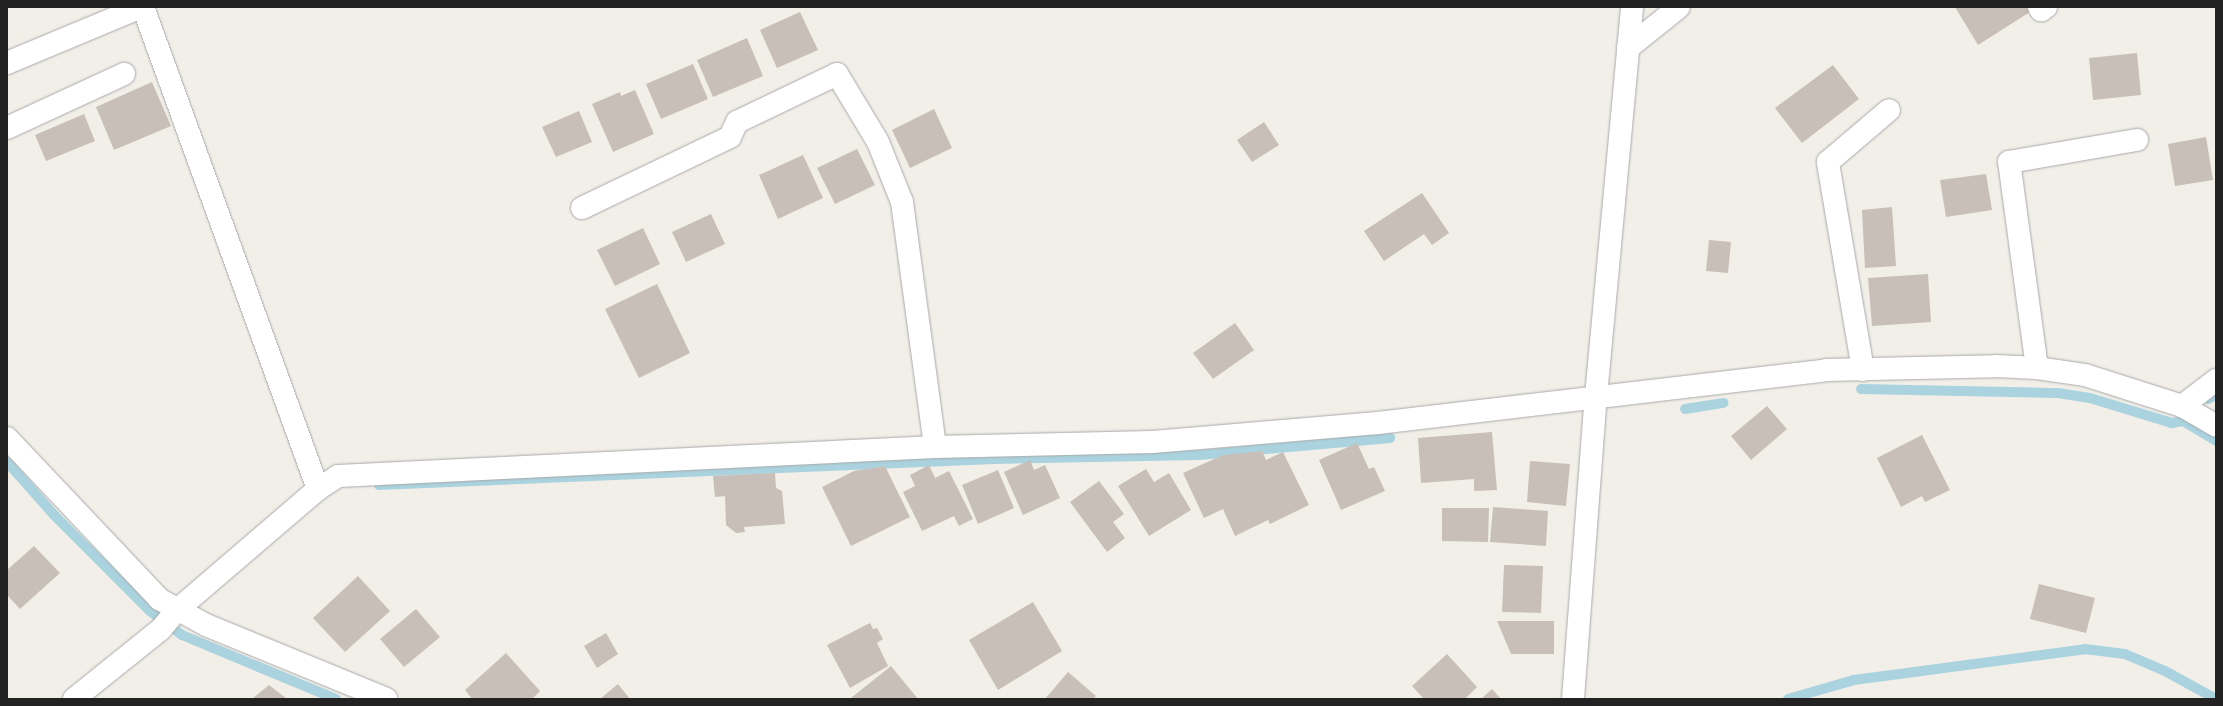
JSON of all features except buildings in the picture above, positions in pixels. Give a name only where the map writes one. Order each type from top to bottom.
[{"type":"street","points":[[7,62],[142,7],[318,489]]},
{"type":"street","points":[[1573,699],[1596,396],[1632,7]]},
{"type":"street","points":[[1628,48],[1679,7]]},
{"type":"street","points":[[2039,7],[2041,10],[2046,7]]},
{"type":"street","points":[[7,128],[124,74]]},
{"type":"street","points":[[582,208],[730,137],[737,122],[837,74],[878,142],[902,202],[935,447]]},
{"type":"street","points":[[1863,370],[1828,162],[1889,110]]},
{"type":"street","points":[[2037,368],[2009,162],[2137,140]]},
{"type":"street","points":[[74,699],[170,618],[318,489],[338,476],[935,447],[1152,442],[1378,423],[1596,396],[1826,370],[1996,366],[2037,368],[2085,375],[2182,406],[2216,426]]},
{"type":"street","points":[[2182,406],[2216,380]]},
{"type":"street","points":[[7,438],[160,599],[170,618]]},
{"type":"street","points":[[170,618],[206,625],[386,699]]},
{"type":"waterway","points":[[1861,389],[2058,393],[2090,398],[2172,423],[2183,421],[2216,441]]},
{"type":"waterway","points":[[2208,399],[2216,395]]},
{"type":"waterway","points":[[1685,409],[1724,403]]},
{"type":"waterway","points":[[379,485],[994,459],[1199,455],[1390,438]]},
{"type":"waterway","points":[[7,462],[54,515],[150,611],[182,635],[336,699]]},
{"type":"waterway","points":[[1788,699],[1854,680],[2085,649],[2125,654],[2165,671],[2216,699]]}]
